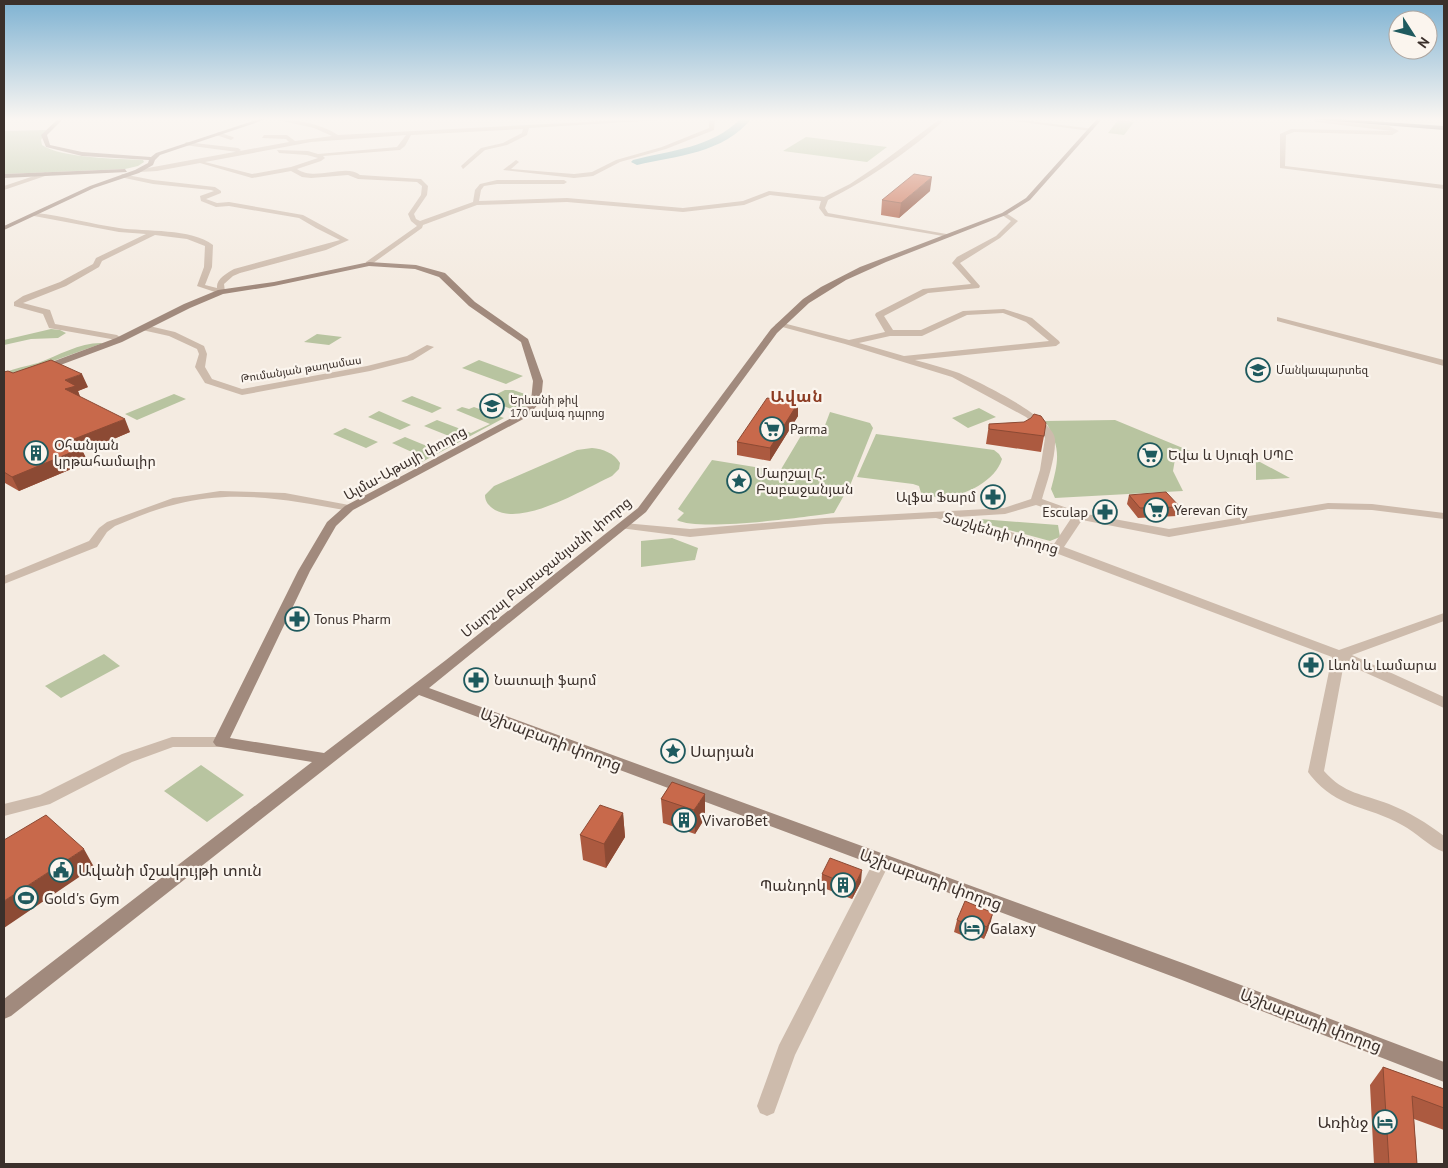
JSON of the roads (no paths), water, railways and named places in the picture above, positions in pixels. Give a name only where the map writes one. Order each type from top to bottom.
[{"type":"street","points":[[4,188],[46,174]]},
{"type":"street","points":[[4,176],[58,174]]},
{"type":"street","points":[[4,228],[36,215],[94,186],[129,174]]},
{"type":"street","points":[[241,174],[250,176],[265,174]]},
{"type":"street","points":[[297,174],[304,176],[341,174]]},
{"type":"street","points":[[352,174],[358,177],[419,180],[425,186],[424,195],[411,214],[413,220],[420,224]]},
{"type":"street","points":[[546,174],[574,176],[593,174],[598,175],[601,179]]},
{"type":"street","points":[[369,264],[420,227],[420,224],[476,203],[567,200],[683,210],[744,203],[769,193],[825,199],[868,174]]},
{"type":"street","name":"Մարշալ Բաբաջանյանի փողոց","points":[[4,1010],[325,759],[418,689],[624,526],[650,502],[779,325],[795,308],[818,291],[846,276],[1004,214],[1028,199],[1051,174]]},
{"type":"street","points":[[1346,174],[1370,176],[1388,181],[1444,187]]},
{"type":"street","points":[[36,215],[91,223],[120,230],[197,239],[209,245],[208,267],[201,286],[221,292],[220,284],[230,274],[346,240],[318,227],[301,216],[229,204],[216,205],[203,200],[202,197],[219,192],[213,188],[153,182],[122,176]]},
{"type":"street","points":[[476,203],[478,190],[482,185],[497,182],[593,182]]},
{"type":"street","points":[[825,199],[822,208],[825,214],[949,235]]},
{"type":"street","points":[[890,333],[879,315],[926,291],[976,286],[956,263],[998,238],[1015,221],[1004,214]]},
{"type":"street","points":[[119,340],[114,337],[52,326],[47,312],[17,304],[26,298],[63,284],[96,265],[99,260],[153,234]]},
{"type":"street","name":"Ալմա-Աթայի փողոց","points":[[30,372],[119,340],[187,306],[221,292],[274,284],[369,264],[416,267],[442,275],[472,304],[525,341],[538,381],[536,401],[524,414],[349,508],[331,524],[304,571],[221,742]]},
{"type":"street","points":[[848,342],[890,333],[922,333],[966,313],[1004,311],[1030,320],[1056,343],[900,358]]},
{"type":"street","points":[[1280,319],[1444,362]]},
{"type":"street","points":[[779,325],[848,342],[955,375],[1029,415],[1048,432],[1050,445],[1036,501],[1079,516],[1169,533],[1328,506],[1372,507],[1444,516]]},
{"type":"street","name":"Թումանյան թաղամաս","points":[[146,328],[172,334],[201,348],[203,354],[200,367],[208,381],[242,392],[367,369],[410,358],[430,347]]},
{"type":"street","points":[[4,580],[93,544],[103,530],[111,524],[176,500],[213,496],[270,494],[349,508]]},
{"type":"street","name":"Տաշկենդի փողոց","points":[[933,514],[1005,511],[1036,501]]},
{"type":"street","points":[[624,526],[690,533],[933,514]]},
{"type":"street","name":"Տաշկենդի փողոց","points":[[933,514],[1057,549],[1339,655],[1444,703]]},
{"type":"street","points":[[1057,549],[1079,516]]},
{"type":"street","points":[[1444,617],[1339,655],[1316,772],[1334,792],[1383,809],[1411,822],[1444,846]]},
{"type":"street","name":"Աշխաբադի փողոց","points":[[418,689],[882,862],[1177,969],[1444,1072]]},
{"type":"street","points":[[4,810],[44,800],[127,758],[172,742],[221,742],[325,759]]},
{"type":"street","points":[[767,1106],[786,1052],[882,862]]},
{"type":"place","name":"Մանկապարտեզ","points":[[1258,370]]},
{"type":"place","name":"Երևանի թիվ 170 ավագ դպրոց","points":[[492,406]]},
{"type":"place","name":"Parma","points":[[772,429]]},
{"type":"place","name":"Օհանյան կրթահամալիր","points":[[36,453]]},
{"type":"place","name":"Եվա և Սյուզի ՍՊԸ","points":[[1150,455]]},
{"type":"place","name":"Մարշալ Հ. Բաբաջանյան","points":[[739,481]]},
{"type":"place","name":"Ալֆա Ֆարմ","points":[[993,497]]},
{"type":"place","name":"Yerevan City","points":[[1156,510]]},
{"type":"place","name":"Esculap","points":[[1105,512]]},
{"type":"place","name":"Tonus Pharm","points":[[297,619]]},
{"type":"place","name":"Լևոն և Լամարա","points":[[1311,665]]},
{"type":"place","name":"Նատալի ֆարմ","points":[[476,680]]},
{"type":"place","name":"Սարյան","points":[[673,751]]},
{"type":"place","name":"VivaroBet","points":[[684,820]]},
{"type":"place","name":"Ավանի մշակույթի տուն","points":[[61,870]]},
{"type":"place","name":"Պանդոկ","points":[[843,885]]},
{"type":"place","name":"Gold's Gym","points":[[26,898]]},
{"type":"place","name":"Galaxy","points":[[972,928]]},
{"type":"place","name":"Առինջ","points":[[1385,1122]]},
{"type":"district","name":"Ավան","points":[[797,396]]}]
